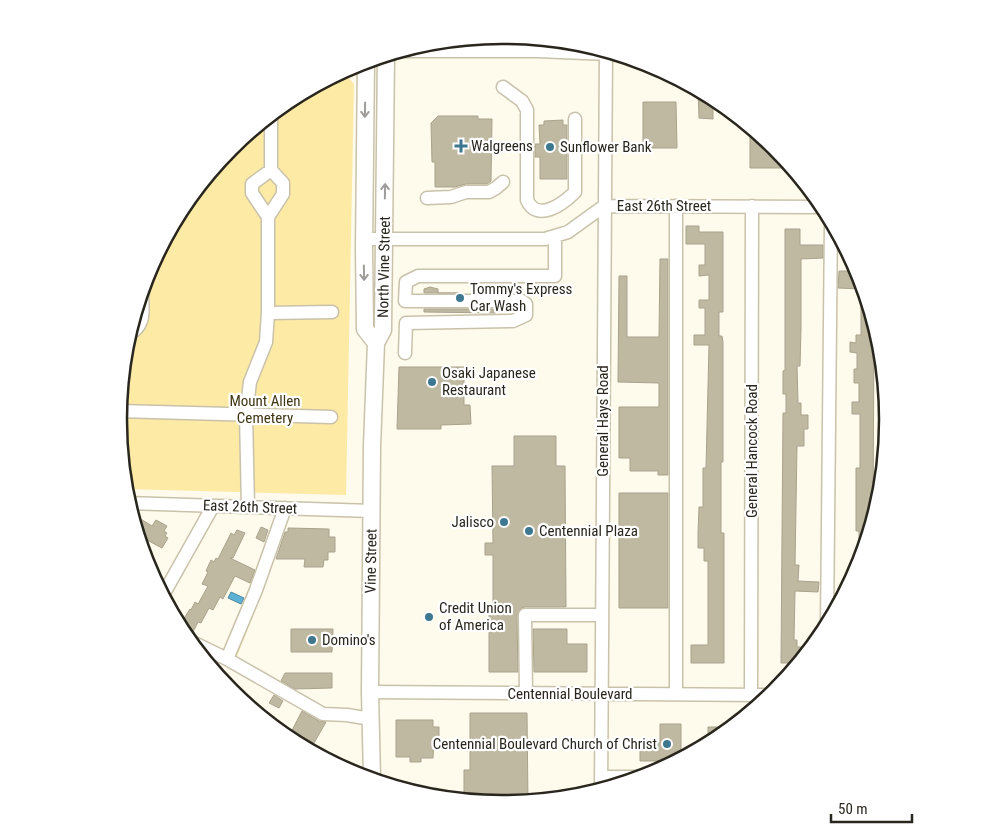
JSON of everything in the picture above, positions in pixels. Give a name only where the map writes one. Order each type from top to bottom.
[{"type":"main road","name":"North Vine Street","points":[[366,70],[365,329],[376,343],[383,330],[386,63]]},
{"type":"main road","name":"Vine Street","points":[[372,771],[370,692],[372,446],[376,343]]},
{"type":"street","name":"General Hays Road","points":[[601,782],[604,206],[608,59]]},
{"type":"street","points":[[503,87],[522,101],[527,110],[527,200],[535,211],[554,208],[575,192],[575,119]]},
{"type":"street","points":[[248,507],[246,415],[250,382],[266,342],[268,313],[268,217],[283,194],[283,183],[271,170],[271,124]]},
{"type":"street","points":[[268,217],[252,193],[252,184],[271,170]]},
{"type":"street","points":[[427,198],[450,197],[466,192],[494,196],[503,182]]},
{"type":"street","name":"East 26th Street","points":[[364,239],[534,240],[556,236],[579,225],[604,206],[812,207]]},
{"type":"street","points":[[676,206],[676,694]]},
{"type":"street","name":"General Hancock Road","points":[[751,695],[752,206]]},
{"type":"street","points":[[405,353],[406,323],[513,321],[526,315],[526,304],[522,301],[405,301],[406,282],[418,276],[555,276],[556,236]]},
{"type":"street","points":[[827,608],[831,237]]},
{"type":"street","points":[[268,313],[332,312]]},
{"type":"street","points":[[127,410],[331,417]]},
{"type":"street","name":"East 26th Street","points":[[137,503],[372,511]]},
{"type":"street","points":[[167,588],[213,506]]},
{"type":"street","points":[[227,659],[256,590],[284,508]]},
{"type":"street","points":[[526,693],[526,615],[602,615]]},
{"type":"street","points":[[205,648],[323,714],[371,719]]},
{"type":"street","name":"Centennial Boulevard","points":[[370,692],[758,695]]},
{"type":"green space","name":"Mount Allen Cemetery","points":[[348,77],[354,84],[346,495],[133,489],[130,469],[127,420],[130,370],[134,346],[147,299],[166,253],[191,211],[220,172],[255,137],[294,107]]},
{"type":"green space","points":[[257,606],[236,659],[234,656]]},
{"type":"water","points":[[231,592],[244,598],[241,604],[228,598]]},
{"type":"building","points":[[698,99],[713,108],[713,119],[699,118]]},
{"type":"building","points":[[643,102],[676,102],[677,148],[643,148]]},
{"type":"building","name":"Walgreens","points":[[438,116],[478,116],[478,119],[492,119],[491,181],[487,184],[435,187],[435,162],[432,162],[431,123]]},
{"type":"building","name":"Sunflower Bank","points":[[563,120],[563,125],[567,125],[567,179],[540,179],[540,157],[535,157],[535,144],[540,144],[539,125],[544,125],[544,121]]},
{"type":"building","points":[[750,136],[782,168],[750,168]]},
{"type":"building","points":[[686,226],[699,226],[699,232],[723,232],[723,312],[719,312],[719,336],[722,336],[723,342],[721,533],[724,533],[724,663],[691,663],[691,645],[708,645],[708,561],[704,561],[704,548],[698,548],[698,533],[699,507],[703,507],[703,468],[706,468],[709,345],[694,345],[694,335],[705,335],[705,308],[699,308],[699,300],[709,300],[709,275],[699,276],[699,265],[705,265],[705,244],[686,244]]},
{"type":"building","points":[[785,229],[800,229],[800,245],[823,245],[823,258],[801,259],[800,366],[797,366],[798,403],[801,403],[801,415],[808,415],[808,429],[804,429],[804,446],[797,446],[795,565],[799,565],[798,581],[819,582],[818,592],[795,591],[794,640],[797,640],[797,647],[802,647],[789,663],[781,663],[783,413],[786,413],[786,394],[783,394],[783,371],[785,370]]},
{"type":"building","points":[[660,259],[668,259],[668,475],[658,475],[658,471],[630,471],[630,458],[619,458],[619,407],[659,407],[659,383],[618,382],[619,276],[627,276],[627,337],[659,337]]},
{"type":"building","points":[[839,271],[848,271],[855,289],[838,288]]},
{"type":"building","points":[[430,287],[438,289],[438,293],[424,293],[424,289]]},
{"type":"building","points":[[861,306],[874,357],[873,486],[859,540],[859,531],[856,531],[856,468],[860,468],[860,414],[852,414],[852,402],[859,402],[859,383],[854,383],[854,369],[857,369],[857,353],[850,352],[850,342],[856,343],[856,335],[861,335]]},
{"type":"building","points":[[424,309],[496,309],[496,313],[424,312]]},
{"type":"building","points":[[399,367],[464,367],[464,405],[470,405],[471,424],[441,425],[441,429],[397,429]]},
{"type":"building","name":"Centennial Plaza","points":[[514,436],[556,436],[556,466],[565,466],[566,607],[521,608],[517,615],[518,672],[489,672],[489,610],[493,610],[493,555],[485,555],[485,543],[493,543],[492,466],[514,466]]},
{"type":"building","points":[[619,493],[668,493],[668,608],[619,608]]},
{"type":"building","points":[[141,519],[152,526],[156,520],[167,526],[164,531],[167,533],[165,536],[168,538],[162,548],[147,540]]},
{"type":"building","points":[[261,527],[268,530],[264,542],[256,538]]},
{"type":"building","points":[[288,528],[329,529],[329,537],[335,537],[335,552],[328,552],[328,560],[324,560],[323,567],[304,567],[305,559],[276,559]]},
{"type":"building","points":[[237,530],[245,533],[233,558],[230,558],[255,570],[250,583],[235,576],[223,599],[220,597],[213,610],[209,608],[201,623],[198,622],[193,631],[185,618],[195,602],[198,604],[208,586],[202,584],[211,560],[214,562],[216,558],[218,559],[231,533],[234,535]]},
{"type":"building","name":"Domino's","points":[[291,629],[333,629],[332,652],[291,652]]},
{"type":"building","points":[[533,629],[567,629],[567,644],[587,644],[587,672],[534,672]]},
{"type":"building","points":[[285,673],[332,673],[332,688],[295,689],[281,681]]},
{"type":"building","points":[[274,695],[283,701],[279,708],[269,703]]},
{"type":"building","points":[[302,711],[319,721],[326,722],[313,744],[292,731]]},
{"type":"building","points":[[470,713],[527,713],[528,794],[464,793],[464,770],[470,770]]},
{"type":"building","points":[[396,720],[433,720],[433,727],[439,727],[439,740],[434,740],[433,758],[421,758],[421,762],[410,762],[410,757],[396,757]]},
{"type":"building","name":"Centennial Boulevard Church of Christ","points":[[660,724],[681,724],[681,750],[659,761],[640,761],[640,748],[653,748],[653,743],[660,743]]},
{"type":"building","points":[[708,727],[719,727],[712,732],[708,734]]},
{"type":"place","name":"Walgreens","points":[[461,146]]},
{"type":"place","name":"Sunflower Bank","points":[[550,147]]},
{"type":"place","name":"Tommy's Express Car Wash","points":[[460,298]]},
{"type":"place","name":"Osaki Japanese Restaurant","points":[[432,382]]},
{"type":"place","name":"Jalisco","points":[[504,522]]},
{"type":"place","name":"Centennial Plaza","points":[[529,531]]},
{"type":"place","name":"Credit Union of America","points":[[429,617]]},
{"type":"place","name":"Domino's","points":[[312,640]]},
{"type":"place","name":"Centennial Boulevard Church of Christ","points":[[667,744]]}]
